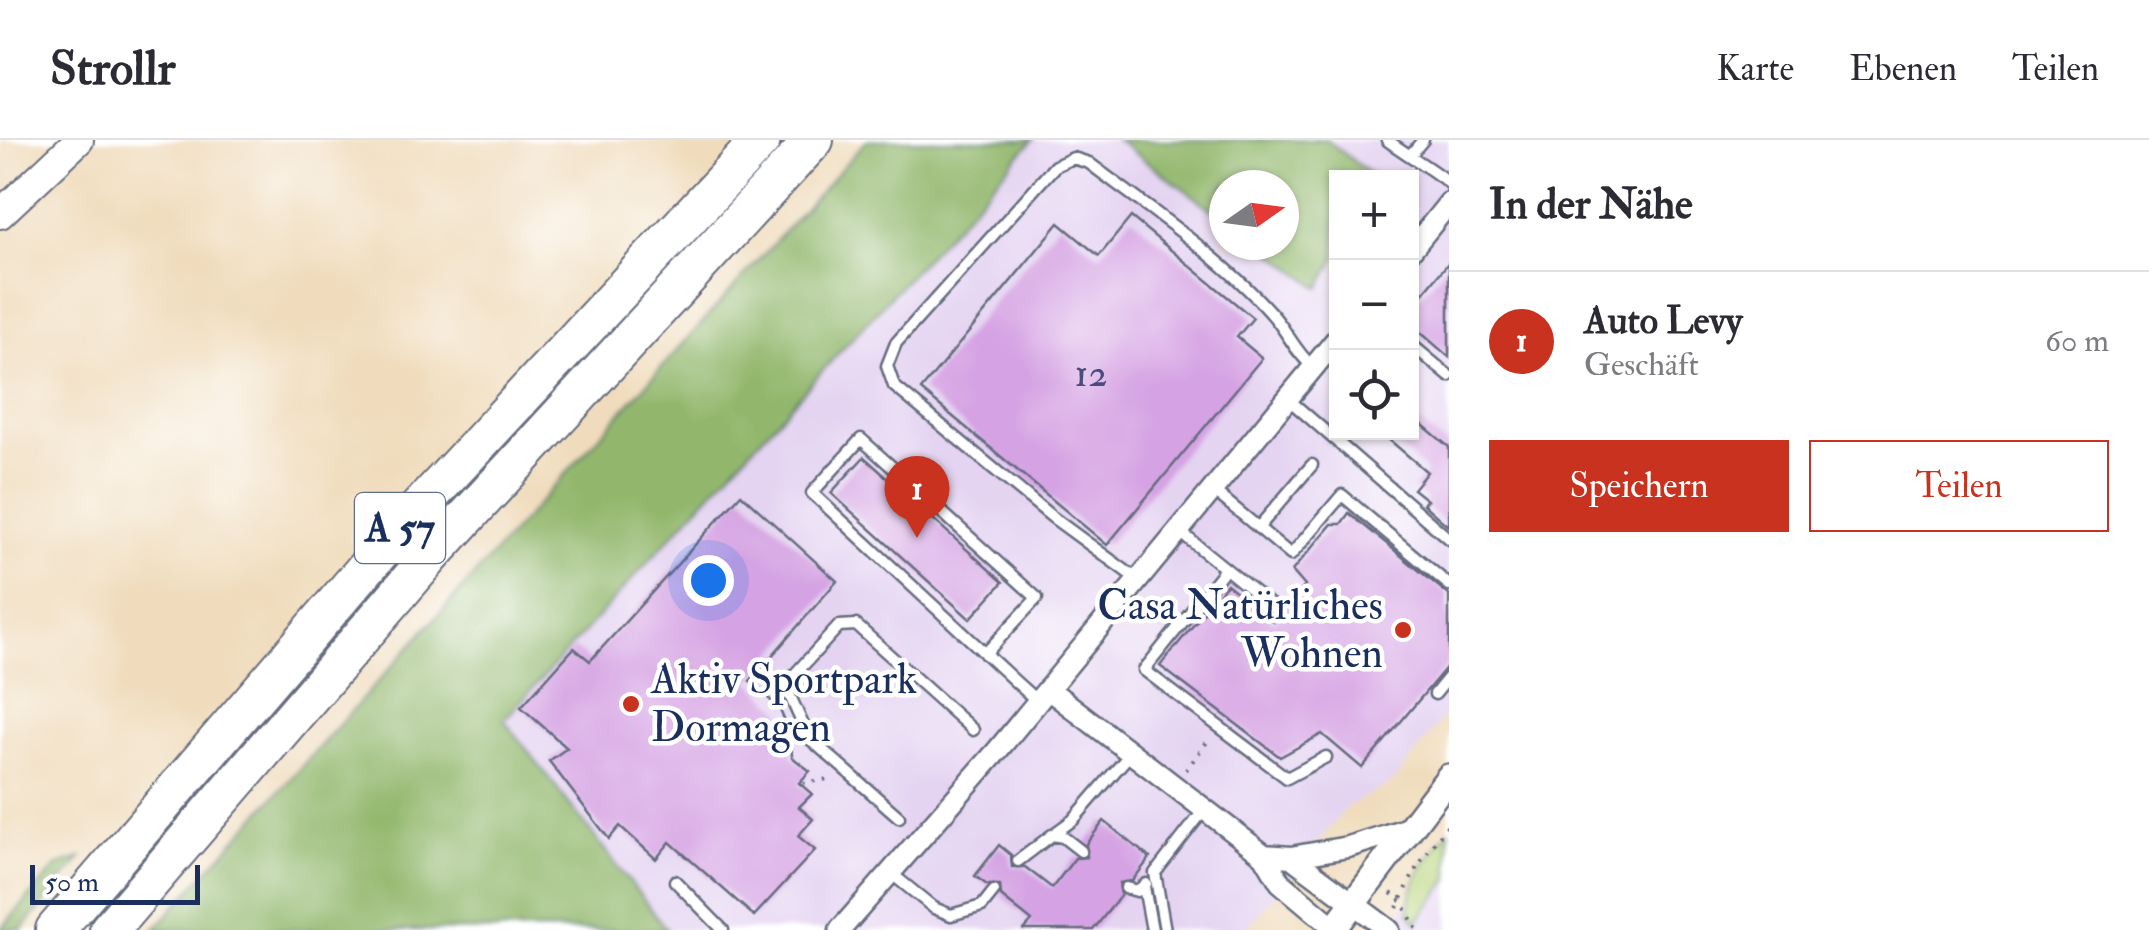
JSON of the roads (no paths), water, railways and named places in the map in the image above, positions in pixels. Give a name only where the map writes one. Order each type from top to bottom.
[{"type":"highway","name":"A 57","points":[[54,930],[402,526],[760,140]]},
{"type":"highway","name":"A 57","points":[[109,930],[430,557],[814,140]]},
{"type":"main road","points":[[0,214],[79,140]]},
{"type":"street","points":[[1419,240],[1449,203]]},
{"type":"street","points":[[840,930],[1043,696],[1329,349]]},
{"type":"street","points":[[1043,696],[1130,754],[1264,856],[1280,882],[1335,929],[1449,777]]},
{"type":"street","points":[[1264,856],[1291,857],[1348,847],[1408,828]]},
{"type":"street","points":[[1291,857],[1387,928]]},
{"type":"lane","points":[[1387,140],[1402,152],[1412,153],[1449,183]]},
{"type":"lane","points":[[1412,153],[1423,140]]},
{"type":"lane","points":[[1139,580],[1052,517],[894,386],[887,366],[896,344],[1054,166],[1073,158],[1089,163],[1217,265],[1272,314],[1293,350],[1314,368]]},
{"type":"lane","points":[[1419,350],[1449,376]]},
{"type":"lane","points":[[1288,399],[1449,539]]},
{"type":"lane","points":[[985,654],[1037,598],[861,439],[812,493],[985,654],[1043,696]]},
{"type":"lane","points":[[1258,528],[1312,465]]},
{"type":"lane","points":[[1213,490],[1291,555],[1342,494],[1449,585]]},
{"type":"lane","points":[[1179,531],[1272,606]]},
{"type":"lane","points":[[1225,569],[1144,670],[1287,778],[1326,757]]},
{"type":"lane","points":[[900,816],[809,738],[785,685],[839,626],[856,625],[973,730]]},
{"type":"lane","points":[[1435,694],[1449,677]]},
{"type":"lane","points":[[1018,861],[1074,820],[1130,754]]},
{"type":"lane","points":[[1126,888],[1137,892],[1144,887],[1204,810]]},
{"type":"lane","points":[[1052,834],[1081,851]]},
{"type":"lane","points":[[1155,873],[1165,930]]},
{"type":"lane","points":[[892,874],[951,916],[982,906],[994,891]]},
{"type":"lane","points":[[675,881],[723,930]]},
{"type":"lane","points":[[1144,887],[1152,930]]},
{"type":"place","name":"Auto Levy","points":[[917,538]]},
{"type":"place","name":"Casa Natürliches Wohnen","points":[[1403,630]]},
{"type":"place","name":"Aktiv Sportpark Dormagen","points":[[631,704]]}]
